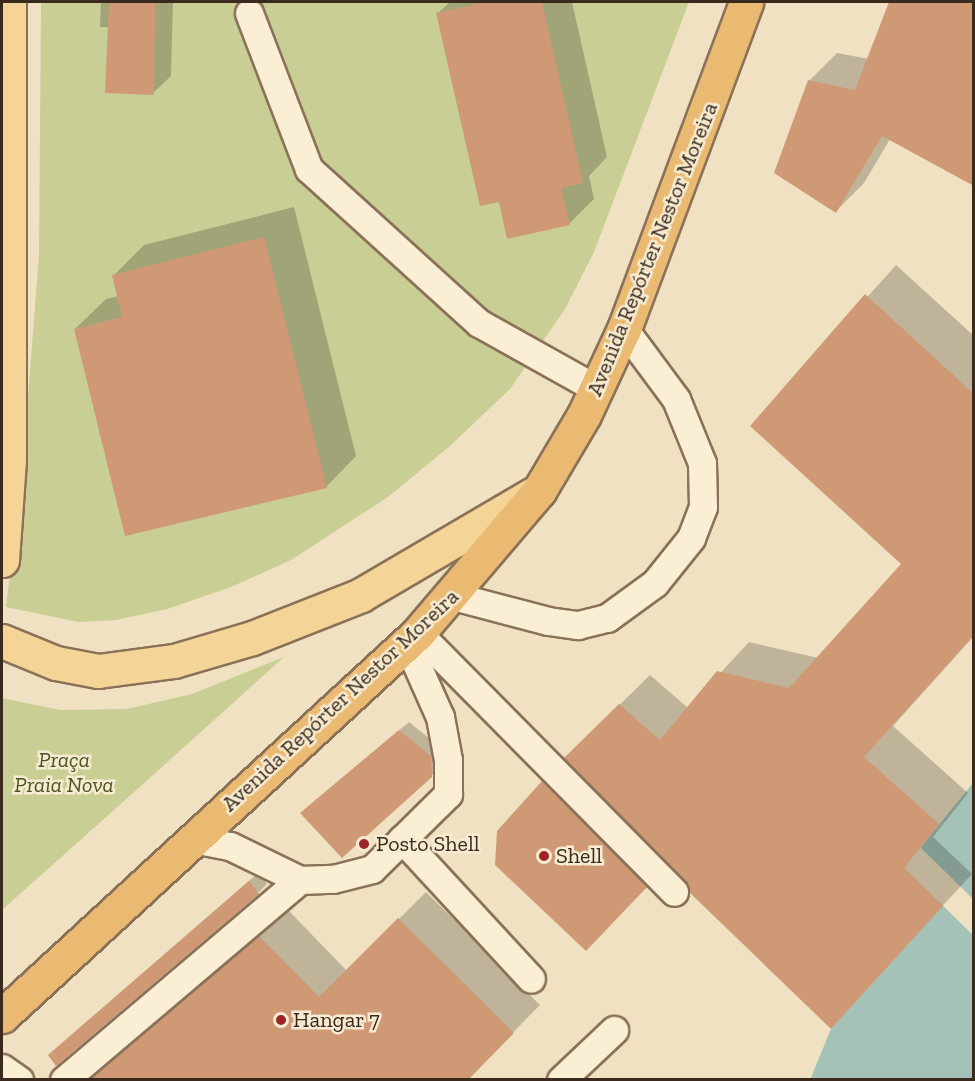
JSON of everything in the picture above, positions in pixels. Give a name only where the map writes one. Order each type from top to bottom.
[{"type":"highway","name":"Avenida Repórter Nestor Moreira","points":[[2,1016],[412,638],[453,596],[539,490],[597,389],[624,329],[746,2]]},
{"type":"main road","points":[[2,560],[9,460],[9,2]]},
{"type":"main road","points":[[2,641],[56,663],[98,671],[136,669],[252,638],[361,595],[539,490]]},
{"type":"lane","points":[[249,13],[309,169],[479,323],[597,389]]},
{"type":"lane","points":[[453,596],[548,621],[578,625],[607,618],[655,583],[691,538],[703,507],[702,463],[676,399],[624,329]]},
{"type":"lane","points":[[193,839],[230,846],[300,880],[333,879],[372,869],[448,794],[448,760],[440,717],[412,638]]},
{"type":"lane","points":[[412,638],[674,892]]},
{"type":"lane","points":[[402,839],[531,979]]},
{"type":"lane","points":[[64,1080],[300,880]]},
{"type":"lane","points":[[561,1080],[614,1030]]},
{"type":"lane","points":[[2,1068],[19,1080]]},
{"type":"green space","points":[[41,2],[689,2],[594,252],[565,309],[510,389],[451,445],[388,497],[291,560],[231,587],[167,609],[116,620],[79,622],[6,607],[23,462],[39,255]]},
{"type":"green space","name":"Praça Praia Nova","points":[[284,657],[2,910],[2,698],[60,710],[127,709],[192,694]]},
{"type":"water","points":[[973,783],[973,1079],[810,1080],[831,1029],[942,906],[904,868]]},
{"type":"pier","points":[[920,847],[973,899],[973,935],[904,868]]},
{"type":"building","points":[[109,2],[155,2],[154,95],[105,93]]},
{"type":"building","points":[[485,2],[542,2],[583,183],[561,188],[570,225],[507,239],[499,202],[480,206],[436,13]]},
{"type":"building","points":[[889,2],[974,2],[974,186],[882,136],[836,213],[774,173],[808,80],[855,90]]},
{"type":"building","points":[[264,237],[327,488],[125,536],[74,329],[122,317],[112,275]]},
{"type":"building","points":[[865,294],[974,394],[974,635],[864,757],[939,824],[904,868],[943,906],[831,1029],[689,892],[685,881],[564,758],[619,704],[660,740],[717,671],[789,688],[901,564],[750,426]]},
{"type":"building","points":[[399,730],[431,756],[432,777],[342,858],[300,813]]},
{"type":"building","points":[[542,781],[647,887],[586,951],[495,865],[497,831]]},
{"type":"building","points":[[249,881],[259,894],[56,1066],[48,1055]]},
{"type":"building","points":[[398,918],[514,1033],[468,1080],[89,1080],[263,932],[259,936],[319,997]]},
{"type":"place","name":"Posto Shell","points":[[364,844]]},
{"type":"place","name":"Shell","points":[[544,856]]},
{"type":"place","name":"Hangar 7","points":[[281,1020]]}]
